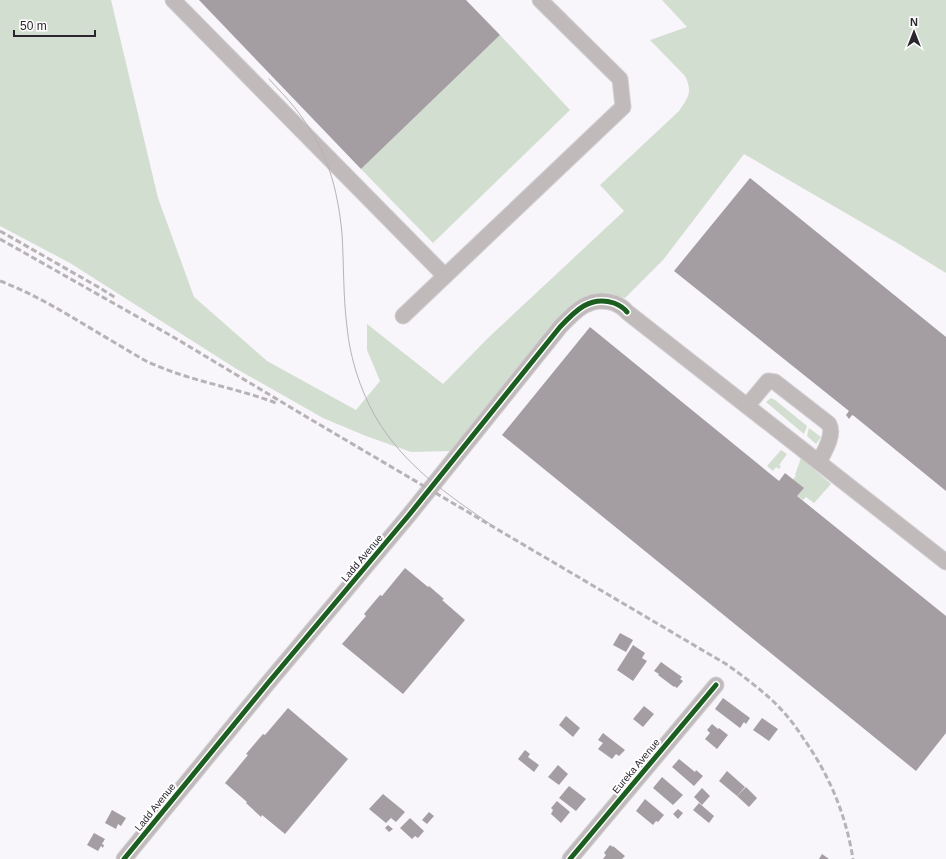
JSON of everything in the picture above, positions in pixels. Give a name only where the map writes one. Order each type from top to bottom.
[{"type":"street","points":[[173,0],[445,276]]},
{"type":"street","points":[[403,316],[623,107],[620,79],[540,0]]},
{"type":"street","name":"Ladd Avenue","points":[[124,859],[268,683],[409,516],[560,327],[573,313],[585,305],[593,302],[610,302],[625,309],[946,562]]},
{"type":"street","points":[[747,406],[768,381],[775,382],[829,424],[831,430],[819,462]]},
{"type":"street","name":"Eureka Avenue","points":[[570,859],[716,684]]},
{"type":"green space","points":[[0,0],[111,0],[158,198],[194,297],[267,361],[356,410],[380,381],[367,350],[367,324],[443,384],[488,338],[624,211],[600,185],[679,111],[687,98],[689,91],[689,86],[685,76],[650,40],[687,27],[662,0],[946,0],[946,273],[744,154],[663,260],[625,298],[598,294],[572,306],[450,451],[411,452],[366,436],[323,418],[235,368],[70,263],[0,226]]},
{"type":"green space","points":[[500,35],[570,110],[433,243],[361,169]]},
{"type":"green space","points":[[771,398],[807,426],[804,434],[766,402]]},
{"type":"green space","points":[[809,428],[821,437],[816,444],[807,436]]},
{"type":"green space","points":[[781,450],[787,454],[779,465],[781,466],[779,469],[776,467],[773,471],[767,466]]},
{"type":"green space","points":[[801,458],[831,484],[814,503],[806,497],[803,500],[797,496],[793,479],[796,476],[795,475]]},
{"type":"building","points":[[199,0],[466,0],[500,35],[361,169]]},
{"type":"building","points":[[750,178],[946,337],[946,491],[854,416],[852,415],[849,419],[846,415],[849,411],[674,271]]},
{"type":"building","points":[[590,327],[779,481],[785,473],[804,488],[797,496],[946,616],[946,733],[916,771],[502,435]]},
{"type":"building","points":[[405,568],[444,599],[442,600],[465,620],[403,694],[342,644],[366,616],[364,614],[380,595],[382,596]]},
{"type":"building","points":[[620,633],[633,640],[626,652],[613,645]]},
{"type":"building","points":[[633,645],[645,653],[642,658],[647,661],[633,681],[617,670]]},
{"type":"building","points":[[661,662],[682,677],[680,679],[683,681],[677,688],[654,671]]},
{"type":"building","points":[[723,698],[750,718],[746,724],[744,722],[740,728],[715,709]]},
{"type":"building","points":[[644,706],[654,714],[643,727],[633,719]]},
{"type":"building","points":[[288,708],[348,759],[285,834],[262,815],[261,817],[246,803],[247,802],[225,783],[248,755],[246,754],[263,734],[265,735]]},
{"type":"building","points":[[566,716],[580,728],[573,737],[559,725]]},
{"type":"building","points":[[762,718],[778,729],[769,741],[753,730]]},
{"type":"building","points":[[712,724],[728,735],[717,749],[705,739],[710,733],[707,730]]},
{"type":"building","points":[[603,733],[625,750],[619,756],[616,754],[612,759],[598,749],[603,743],[598,740]]},
{"type":"building","points":[[525,750],[530,754],[528,757],[539,765],[534,772],[518,759]]},
{"type":"building","points":[[679,759],[695,772],[696,770],[703,776],[694,786],[672,767]]},
{"type":"building","points":[[558,765],[568,774],[559,785],[548,777]]},
{"type":"building","points":[[727,771],[745,787],[737,796],[719,781]]},
{"type":"building","points":[[662,777],[683,795],[673,805],[653,788]]},
{"type":"building","points":[[569,786],[586,799],[576,811],[559,798]]},
{"type":"building","points":[[746,787],[757,798],[749,807],[737,796]]},
{"type":"building","points":[[702,788],[710,796],[702,805],[694,797]]},
{"type":"building","points":[[383,794],[405,812],[396,822],[391,818],[386,823],[369,809]]},
{"type":"building","points":[[645,799],[664,815],[653,825],[636,811]]},
{"type":"building","points":[[557,801],[570,812],[561,823],[551,814],[553,810],[551,808]]},
{"type":"building","points":[[699,803],[714,816],[709,823],[693,810]]},
{"type":"building","points":[[678,809],[683,813],[678,819],[673,814]]},
{"type":"building","points":[[112,810],[126,818],[121,826],[118,824],[116,829],[105,823]]},
{"type":"building","points":[[429,812],[434,816],[427,824],[422,820]]},
{"type":"building","points":[[410,818],[424,831],[418,838],[415,836],[412,839],[400,828]]},
{"type":"building","points":[[388,825],[393,829],[389,832],[385,828]]},
{"type":"building","points":[[94,833],[105,839],[102,844],[104,845],[103,848],[101,846],[98,851],[87,845]]},
{"type":"building","points":[[610,845],[625,856],[622,859],[603,859],[606,855],[604,853]]},
{"type":"building","points":[[822,854],[829,859],[819,859]]},
{"type":"tram line","points":[[269,79],[286,97],[310,129],[326,161],[337,201],[341,226],[348,339],[356,373],[375,416],[399,450],[428,478],[493,526]]},
{"type":"railway","points":[[0,231],[116,298]]},
{"type":"railway","points":[[0,239],[175,338],[739,673],[763,692],[786,715],[821,766],[841,811],[853,859]]},
{"type":"railway","points":[[0,281],[44,301],[146,361],[178,374],[244,392],[276,403]]},
{"type":"cycle path","points":[[124,859],[268,683],[409,515],[571,315],[584,306],[598,301],[614,303],[627,312]]},
{"type":"cycle path","points":[[570,859],[716,685]]}]
